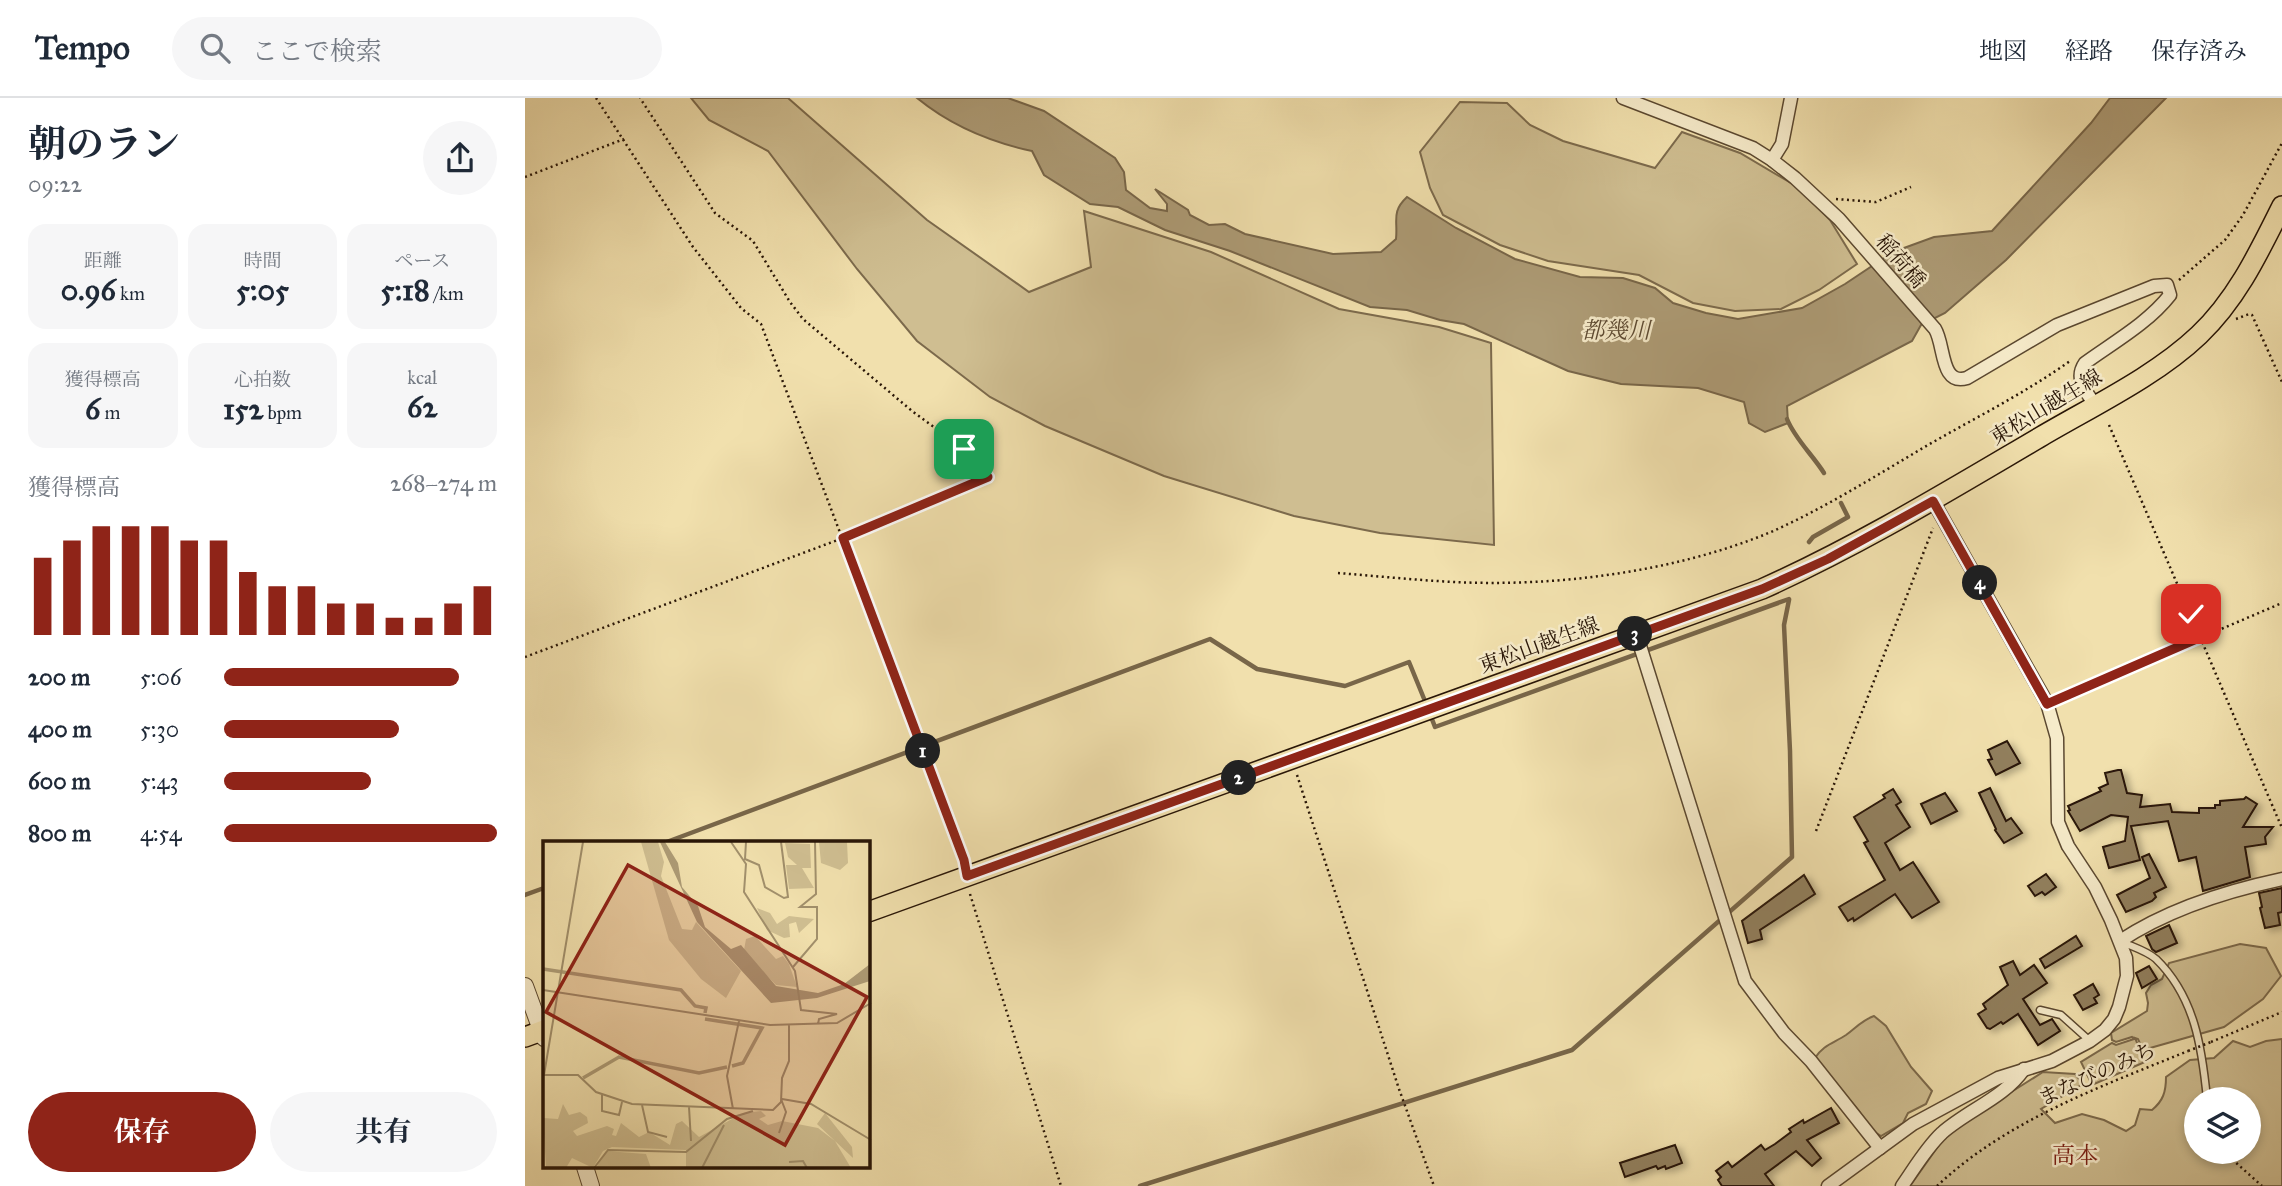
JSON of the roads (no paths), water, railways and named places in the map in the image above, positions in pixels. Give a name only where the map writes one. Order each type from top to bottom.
[{"type":"main road","name":"東松山越生線","points":[[870,911],[1762,589],[1938,509],[2197,337],[2242,282],[2282,206]]},
{"type":"street","name":"稲荷橋","points":[[1623,98],[1753,148],[1772,160],[1839,219],[1935,329],[1952,379],[1960,380],[2057,325],[2164,284],[2169,288],[2168,297],[2147,318],[2085,363],[2081,370],[2080,380],[2095,405]]},
{"type":"street","points":[[1772,160],[1782,144],[1791,98]]},
{"type":"street","points":[[1828,1186],[1913,1124],[1934,1112],[1998,1078],[2052,1060],[2090,1041],[2114,1019],[2124,992],[2126,958],[2120,941],[2095,887],[2069,846],[2058,822],[2058,749],[2047,704],[1938,509]]},
{"type":"street","points":[[1636,633],[1745,981],[1784,1034],[1811,1061],[1880,1148]]},
{"type":"street","points":[[2120,941],[2132,932],[2234,890],[2282,879]]},
{"type":"street","points":[[525,986],[539,1034]]},
{"type":"street","points":[[1902,1186],[1941,1134],[1998,1094],[2017,1079],[2024,1069]]},
{"type":"street","points":[[585,1168],[591,1186]]},
{"type":"lane","points":[[2120,941],[2155,958],[2185,998],[2197,1027],[2206,1087]]},
{"type":"lane","points":[[2040,1010],[2061,1015],[2090,1041]]},
{"type":"water","name":"都幾川","points":[[917,98],[1008,98],[1044,111],[1115,158],[1124,172],[1126,190],[1150,208],[1167,211],[1167,204],[1155,189],[1188,210],[1190,215],[1209,225],[1225,224],[1245,234],[1333,254],[1381,252],[1396,239],[1397,212],[1407,197],[1456,228],[1515,259],[1580,277],[1623,278],[1655,288],[1673,303],[1738,319],[1802,308],[1893,252],[1934,237],[1992,231],[2091,123],[2110,98],[2166,98],[2006,260],[1945,313],[1921,325],[1912,341],[1787,406],[1788,423],[1765,432],[1749,423],[1744,402],[1698,388],[1621,384],[1568,371],[1464,324],[1407,310],[1370,307],[1230,251],[1165,230],[1118,207],[1090,204],[1044,175],[1032,151],[971,131]]},
{"type":"waterway","points":[[1787,419],[1794,433],[1824,473]]},
{"type":"waterway","points":[[1809,542],[1848,517],[1841,503]]},
{"type":"waterway","points":[[1430,714],[1435,727],[1789,599]]},
{"type":"waterway","points":[[1140,1186],[1572,1050],[1792,857],[1784,625],[1789,600]]},
{"type":"waterway","points":[[669,841],[1210,639],[1257,669],[1345,686],[1409,662],[1427,706]]},
{"type":"waterway","points":[[525,895],[543,888]]},
{"type":"district","name":"高本","points":[[2075,1155]]}]
